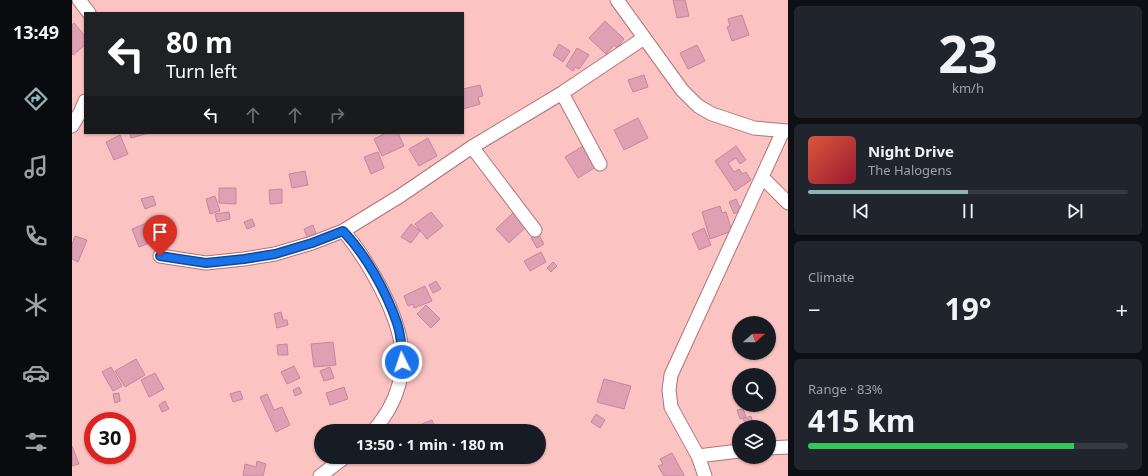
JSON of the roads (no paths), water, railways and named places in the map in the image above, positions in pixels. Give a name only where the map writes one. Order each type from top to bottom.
[{"type":"street","points":[[79,0],[88,12]]},
{"type":"street","points":[[617,0],[682,90],[698,106],[712,114],[754,128],[786,131],[671,375],[669,390],[671,408],[698,456],[705,476]]},
{"type":"street","points":[[160,256],[206,263],[244,259],[275,254],[312,243],[343,231],[400,196],[472,147],[562,93],[644,38]]},
{"type":"street","points":[[562,93],[600,164]]},
{"type":"street","points":[[72,126],[84,104]]},
{"type":"street","points":[[472,147],[535,230]]},
{"type":"street","points":[[763,178],[788,203]]},
{"type":"street","points":[[343,231],[354,243],[368,265],[387,300],[397,324],[402,351],[402,374],[396,397],[381,424]]},
{"type":"street","points":[[776,448],[788,447]]},
{"type":"street","points":[[698,456],[732,452]]},
{"type":"street","points":[[320,476],[336,464]]}]
